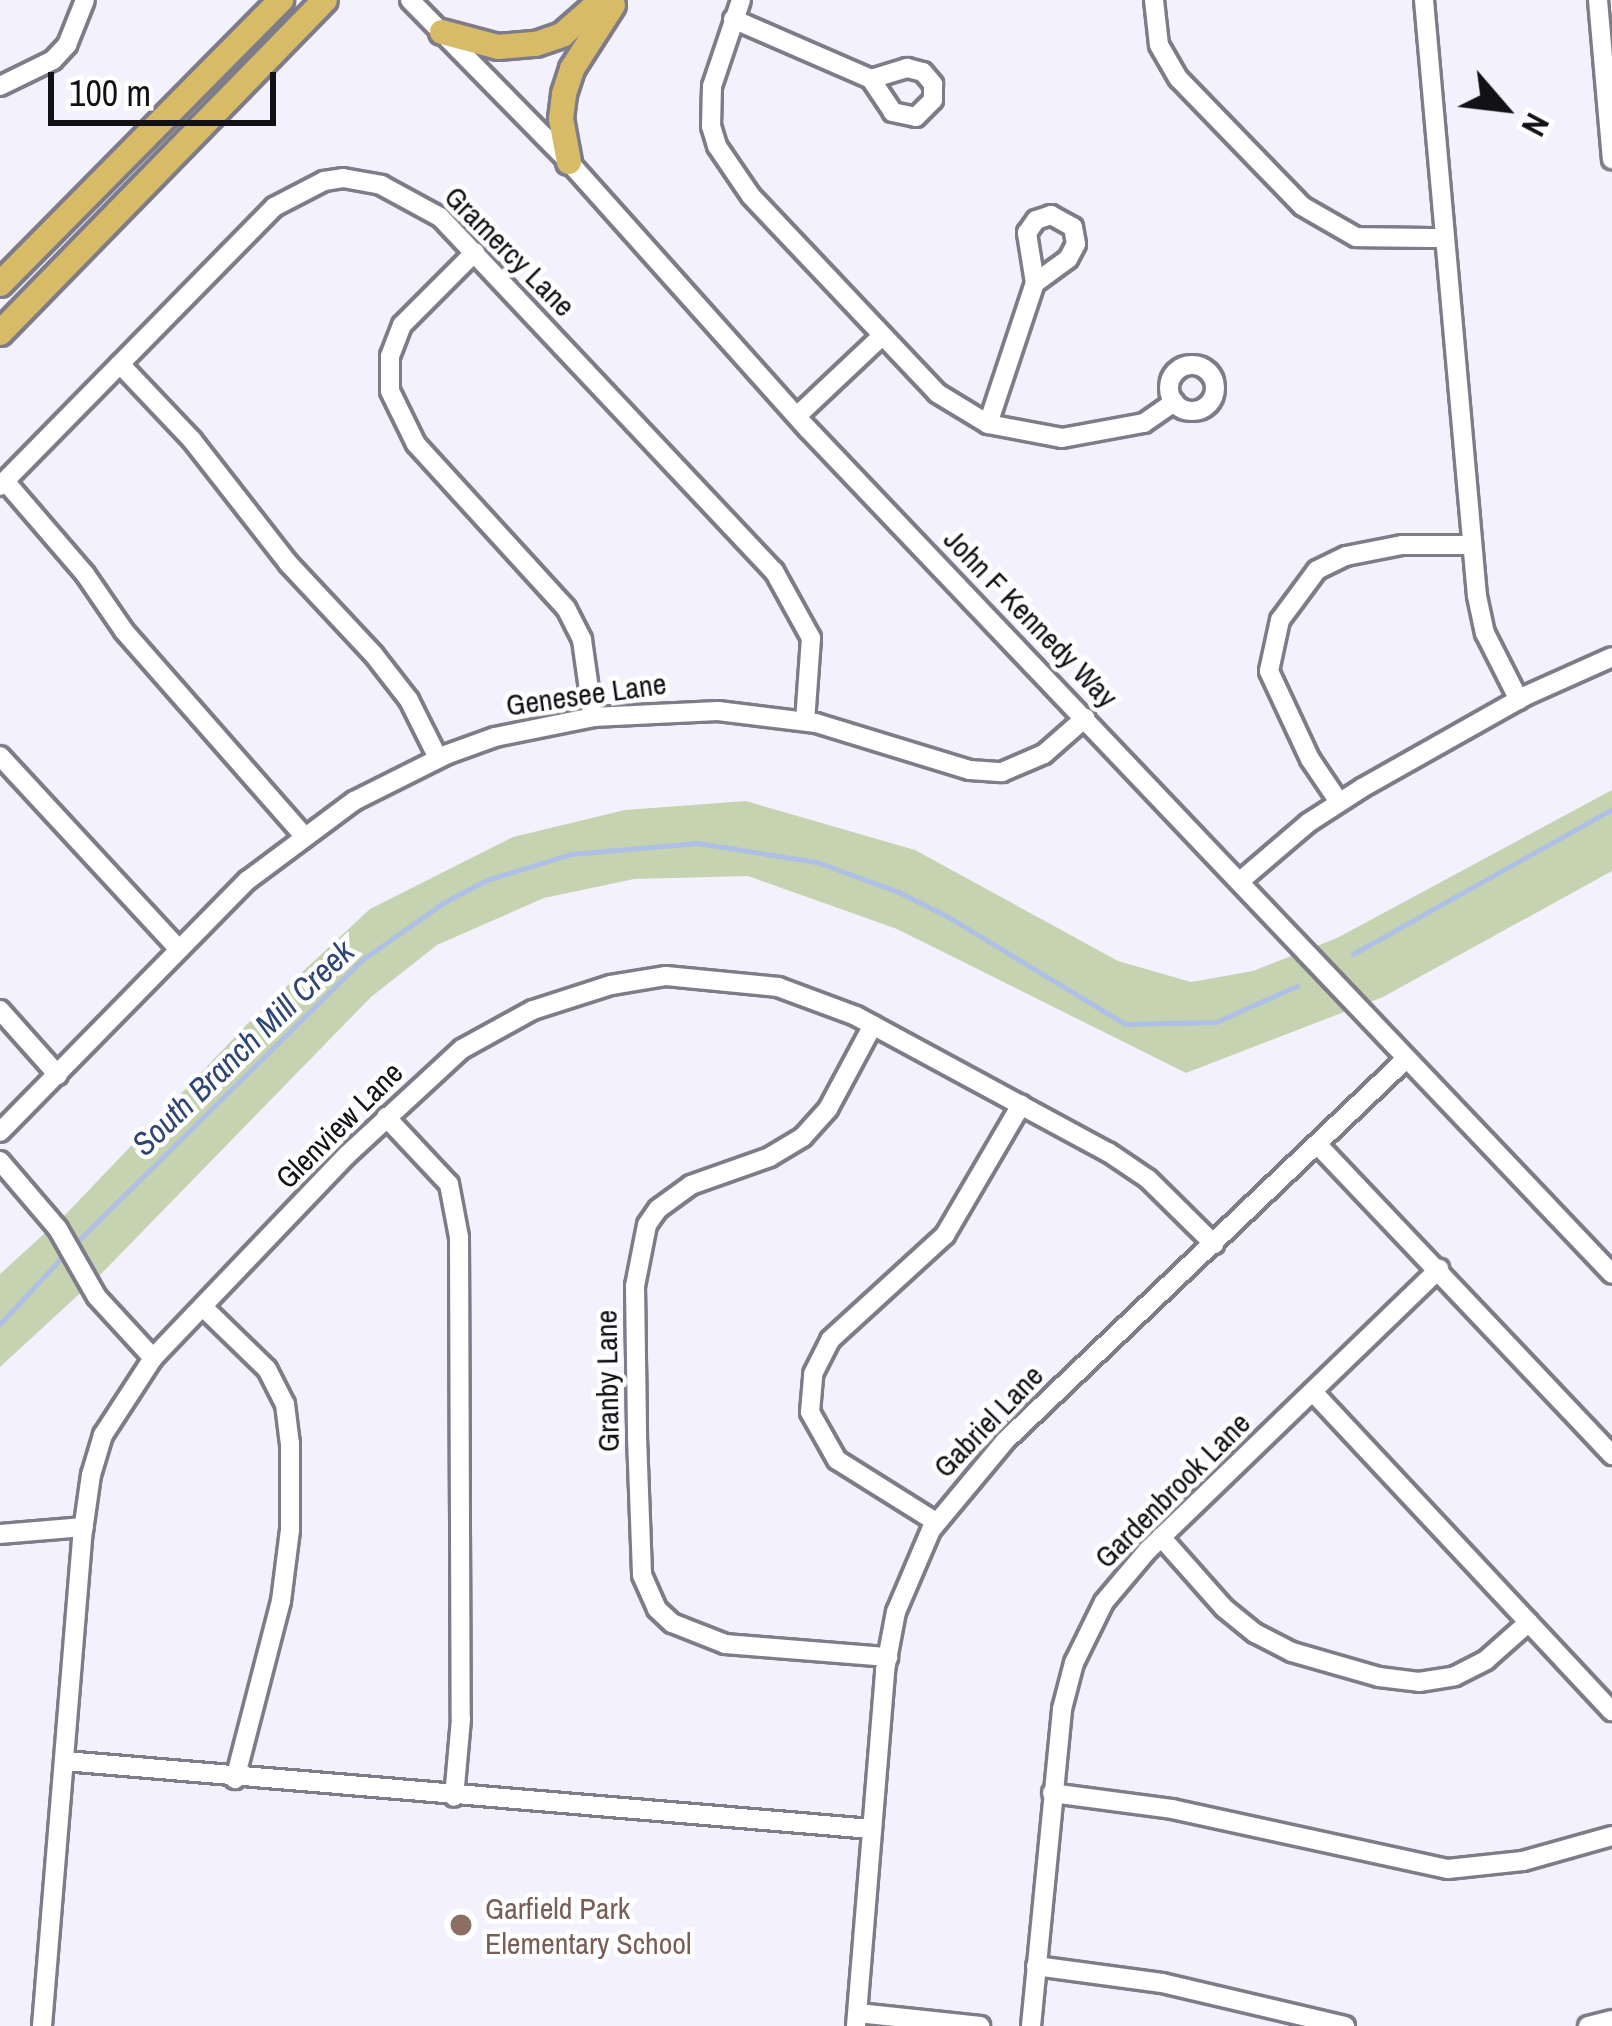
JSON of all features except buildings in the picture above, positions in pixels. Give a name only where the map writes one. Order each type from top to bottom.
[{"type":"main road","points":[[0,284],[281,0]]},
{"type":"main road","points":[[0,333],[325,0]]},
{"type":"main road","points":[[442,32],[499,47],[536,44],[562,35],[602,0]]},
{"type":"main road","points":[[569,161],[561,118],[564,94],[572,69],[616,0]]},
{"type":"street","points":[[0,86],[53,60],[67,45],[85,0]]},
{"type":"street","name":"John F Kennedy Way","points":[[410,0],[569,161],[797,416],[1612,1274]]},
{"type":"street","points":[[742,0],[712,86],[711,126],[717,146],[751,196],[937,392],[988,424],[1041,437],[1082,436],[1144,423],[1174,402]]},
{"type":"street","points":[[1154,0],[1160,45],[1179,79],[1302,206],[1356,237],[1444,238]]},
{"type":"street","points":[[1424,0],[1480,615],[1519,700]]},
{"type":"street","points":[[1598,0],[1612,159]]},
{"type":"street","points":[[733,20],[871,79]]},
{"type":"street","name":"Gramercy Lane","points":[[2,483],[274,207],[324,181],[343,178],[403,193],[440,217],[475,252],[786,587],[812,638],[806,721]]},
{"type":"street","points":[[475,252],[402,325],[390,356],[390,391],[416,443],[566,608],[582,640],[593,717]]},
{"type":"street","points":[[988,424],[1035,283]]},
{"type":"street","points":[[797,416],[882,336]]},
{"type":"street","points":[[120,364],[192,440],[288,563],[386,671],[409,700],[438,758]]},
{"type":"street","points":[[2,483],[85,574],[124,632],[303,835]]},
{"type":"street","points":[[1339,802],[1310,759],[1270,671],[1269,653],[1280,620],[1317,570],[1346,556],[1402,545],[1472,545]]},
{"type":"street","points":[[1239,882],[1339,802],[1519,700],[1612,657]]},
{"type":"street","name":"Genesee Lane","points":[[0,1132],[179,949],[303,835],[354,801],[438,758],[495,736],[593,717],[718,711],[806,721],[985,772],[1031,761],[1085,718]]},
{"type":"street","points":[[0,756],[179,949]]},
{"type":"street","name":"Glenview Lane","points":[[42,2026],[84,1527],[103,1435],[153,1358],[386,1118],[462,1048],[558,1000],[666,976],[751,982],[805,995],[872,1024],[1148,1179],[1214,1244]]},
{"type":"street","points":[[0,1010],[58,1075]]},
{"type":"street","name":"Granby Lane","points":[[872,1024],[828,1109],[803,1137],[770,1157],[691,1185],[658,1209],[647,1226],[635,1286],[637,1437],[642,1575],[657,1610],[672,1623],[725,1644],[888,1657]]},
{"type":"street","name":"Gabriel Lane","points":[[857,2019],[888,1657],[906,1584],[936,1522],[1006,1440],[1406,1059]]},
{"type":"street","points":[[936,1522],[837,1460],[810,1412],[812,1374],[844,1325],[946,1235],[1022,1105]]},
{"type":"street","points":[[386,1118],[449,1184],[459,1238],[462,1591],[454,1797]]},
{"type":"street","points":[[1317,1144],[1612,1455]]},
{"type":"street","points":[[0,1161],[58,1229],[91,1285],[153,1358]]},
{"type":"street","name":"Gardenbrook Lane","points":[[1031,2026],[1052,1793],[1074,1663],[1104,1602],[1161,1538],[1439,1269]]},
{"type":"street","points":[[203,1307],[267,1369],[285,1404],[290,1443],[290,1530],[281,1601],[235,1779]]},
{"type":"street","points":[[1314,1393],[1612,1711]]},
{"type":"street","points":[[0,1534],[84,1527]]},
{"type":"street","points":[[1161,1538],[1224,1608],[1255,1633],[1292,1652],[1379,1677],[1419,1682],[1455,1676],[1486,1660],[1529,1622]]},
{"type":"street","points":[[65,1761],[235,1779],[872,1829]]},
{"type":"street","points":[[1052,1793],[1172,1809],[1448,1869],[1523,1861],[1612,1836]]},
{"type":"street","points":[[1036,1966],[1162,1983],[1345,2026]]},
{"type":"street","points":[[857,2019],[980,2026]]},
{"type":"street","points":[[1588,2026],[1612,2020]]},
{"type":"green space","points":[[1612,790],[1612,871],[1383,997],[1186,1073],[897,929],[748,876],[634,879],[544,898],[437,945],[371,997],[102,1273],[0,1367],[0,1274],[68,1212],[257,1014],[370,909],[513,837],[625,810],[746,801],[915,850],[1118,961],[1191,982],[1253,971],[1337,938]]},
{"type":"waterway","name":"South Branch Mill Creek","points":[[1353,954],[1612,809]]},
{"type":"waterway","name":"South Branch Mill Creek","points":[[73,1246],[362,960],[443,903],[487,880],[571,854],[698,843],[817,862],[899,892],[947,916],[1125,1024],[1216,1022],[1297,986]]},
{"type":"waterway","name":"South Branch Mill Creek","points":[[0,1324],[65,1254]]},
{"type":"place","name":"Garfield Park Elementary School","points":[[461,1925]]}]
